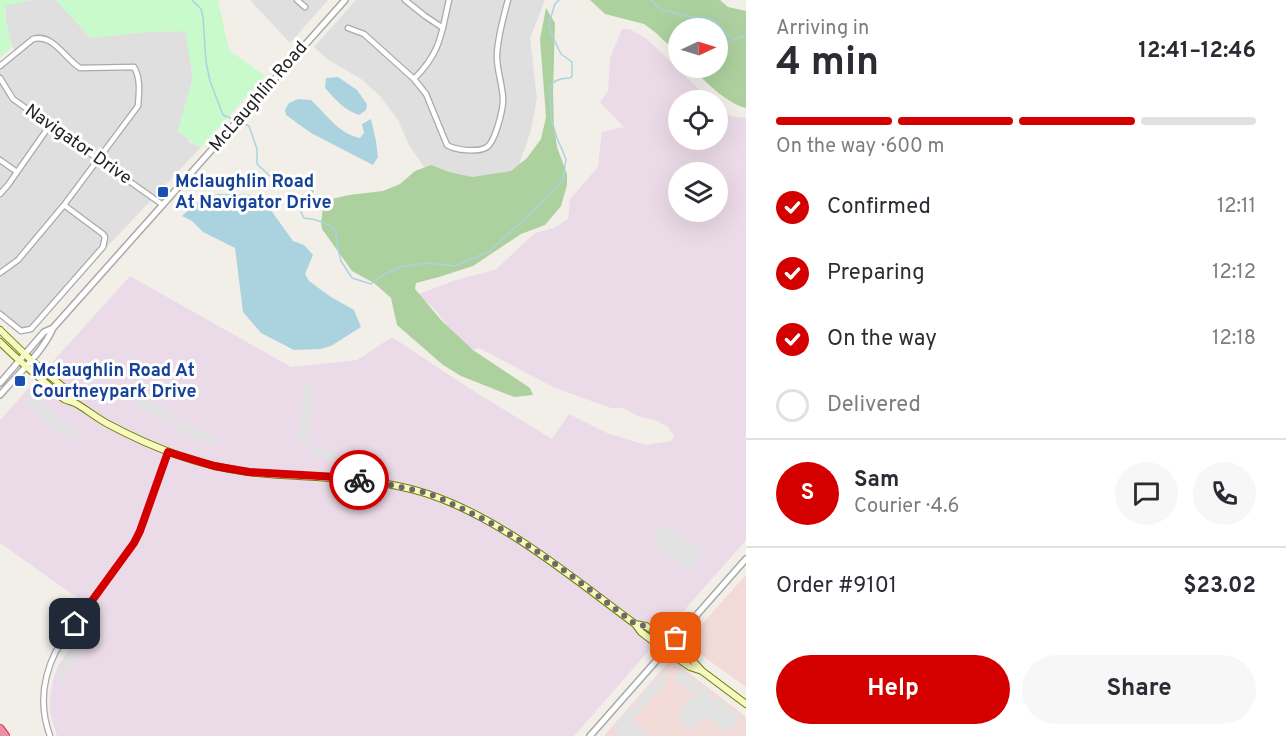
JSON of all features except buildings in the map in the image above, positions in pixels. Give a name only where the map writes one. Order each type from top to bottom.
[{"type":"highway","points":[[0,729],[5,736]]},
{"type":"main road","points":[[0,330],[69,392],[75,403]]},
{"type":"main road","points":[[0,342],[63,398],[106,423],[168,452],[214,466],[249,472],[337,477],[386,484],[428,494],[467,511],[524,543],[635,624],[641,632],[690,668],[702,671]]},
{"type":"main road","points":[[635,624],[646,626],[671,644],[746,704]]},
{"type":"street","points":[[297,0],[305,7]]},
{"type":"street","name":"McLaughlin Road","points":[[0,395],[50,337],[53,328],[345,0]]},
{"type":"street","points":[[405,0],[443,28]]},
{"type":"street","points":[[414,79],[434,56],[439,45],[449,0]]},
{"type":"street","points":[[348,27],[364,34],[414,79],[426,94],[447,145],[454,149],[479,150],[488,147],[491,142],[503,100],[496,56],[499,33],[508,0]]},
{"type":"street","points":[[0,66],[33,39],[39,37],[52,42],[80,68],[128,66],[134,68],[139,87],[138,106],[64,205],[18,260],[0,273]]},
{"type":"street","name":"Navigator Drive","points":[[0,78],[14,99],[163,205]]},
{"type":"street","points":[[0,194],[50,125]]},
{"type":"street","points":[[0,160],[17,172]]},
{"type":"street","points":[[0,314],[21,332],[30,329],[103,247],[105,237],[103,234],[64,205]]},
{"type":"street","name":"McLaughlin Road","points":[[0,383],[44,332],[53,328]]},
{"type":"street","points":[[50,736],[44,716],[43,695],[49,664],[134,543],[168,452]]},
{"type":"street","points":[[590,736],[746,559]]},
{"type":"shaded area","points":[[32,0],[56,0],[91,38],[145,32],[186,31],[192,81],[178,131],[186,136],[190,143],[201,147],[28,331],[22,334],[0,315],[0,69],[16,52],[12,47],[5,5]]},
{"type":"shaded area","points":[[250,0],[328,0],[290,43]]},
{"type":"shaded area","points":[[356,0],[545,0],[530,38],[537,98],[531,130],[517,171],[501,177],[443,178],[424,167],[409,145],[398,120],[380,96],[361,79],[327,59],[314,47]]},
{"type":"shaded area","points":[[622,29],[629,29],[646,38],[668,59],[668,78],[687,78],[700,90],[668,90],[668,150],[728,150],[728,114],[746,118],[746,540],[574,736],[57,736],[50,713],[53,680],[58,666],[96,611],[0,543],[0,420],[130,276],[291,367],[357,360],[392,337],[552,439],[569,414],[607,433],[646,445],[671,441],[674,436],[668,427],[657,421],[638,416],[623,408],[611,408],[555,388],[479,348],[467,351],[432,306],[416,295],[456,280],[495,270],[535,233],[554,228],[568,219],[570,199],[598,167],[602,132],[624,127],[600,102],[608,91],[610,58]]},
{"type":"shaded area","points":[[305,384],[315,386],[308,444],[297,443]]},
{"type":"shaded area","points":[[29,395],[31,397],[33,395],[65,422],[81,431],[73,442],[44,421],[25,403]]},
{"type":"shaded area","points":[[140,396],[175,415],[169,425],[135,406]]},
{"type":"shaded area","points":[[181,420],[218,440],[214,448],[206,444],[207,441],[202,438],[200,441],[176,429]]},
{"type":"shaded area","points":[[313,448],[337,451],[337,454],[342,455],[343,452],[363,454],[363,462],[312,456]]},
{"type":"shaded area","points":[[664,524],[703,552],[690,571],[651,543]]},
{"type":"shaded area","points":[[746,577],[746,687],[685,643]]},
{"type":"shaded area","points":[[87,626],[96,633],[64,681],[56,678],[66,662],[63,660]]},
{"type":"shaded area","points":[[671,659],[746,717],[746,736],[604,736]]},
{"type":"shaded area","points":[[680,669],[698,683],[696,685],[699,688],[701,685],[711,693],[710,696],[715,700],[717,698],[738,714],[740,719],[727,733],[705,716],[697,727],[694,725],[690,730],[679,722],[681,718],[677,715],[692,695],[695,697],[697,694],[673,678]]},
{"type":"shaded area","points":[[663,672],[668,677],[664,681],[666,683],[633,720],[650,736],[620,736],[614,731],[617,728],[614,726],[629,709],[632,711],[639,703],[637,701]]},
{"type":"green space","points":[[0,0],[32,0],[5,6],[12,47],[0,58]]},
{"type":"green space","points":[[56,0],[218,0],[229,50],[265,76],[201,147],[178,131],[192,81],[185,31],[145,32],[91,38]]},
{"type":"green space","points":[[590,0],[720,0],[728,7],[746,11],[746,108],[728,100],[728,90],[716,90],[703,78],[728,78],[728,18],[668,18],[668,44],[644,24],[605,14]]},
{"type":"green space","points":[[546,8],[555,23],[554,126],[557,147],[567,174],[567,185],[561,206],[545,225],[521,234],[473,266],[416,283],[415,289],[442,321],[473,350],[530,388],[533,395],[514,397],[461,376],[443,365],[397,325],[391,298],[374,283],[352,271],[322,229],[321,223],[323,208],[332,199],[383,191],[400,184],[415,171],[431,165],[472,177],[511,171],[527,158],[541,139],[546,117],[540,39]]},
{"type":"water","points":[[338,77],[357,90],[367,104],[366,110],[359,115],[344,107],[325,88],[326,78]]},
{"type":"water","points":[[298,99],[311,100],[333,123],[352,136],[360,138],[364,133],[362,124],[371,119],[378,157],[373,165],[311,133],[286,115],[285,110],[289,103]]},
{"type":"water","points":[[219,194],[254,195],[270,209],[293,241],[304,245],[313,255],[305,274],[309,281],[354,310],[361,327],[331,346],[320,349],[294,350],[261,333],[243,312],[235,248],[203,232],[192,221],[182,216],[203,197]]},
{"type":"waterway","points":[[192,0],[201,9],[206,62],[210,81],[223,115],[249,126],[257,149],[257,164],[271,177],[279,173],[313,191],[312,196],[299,201],[299,208],[304,218],[321,221],[336,230],[341,261],[352,278],[371,284],[381,276],[400,267],[425,263],[455,266],[490,251],[563,180],[566,159],[551,118],[550,86],[556,81],[572,76],[572,62],[561,54],[551,33],[549,23],[555,4],[559,0]]},
{"type":"waterway","points":[[651,0],[661,10],[713,19],[733,40],[746,35]]},
{"type":"way so far","points":[[359,480],[428,494],[467,511],[495,525],[545,557],[635,624],[646,626],[671,644],[676,638]]},
{"type":"place","name":"Mclaughlin Road At Navigator Drive","points":[[163,192]]},
{"type":"place","name":"Mclaughlin Road At Courtneypark Drive","points":[[20,381]]},
{"type":"route","points":[[75,624],[134,543],[168,452],[214,466],[249,472],[359,480]]}]
